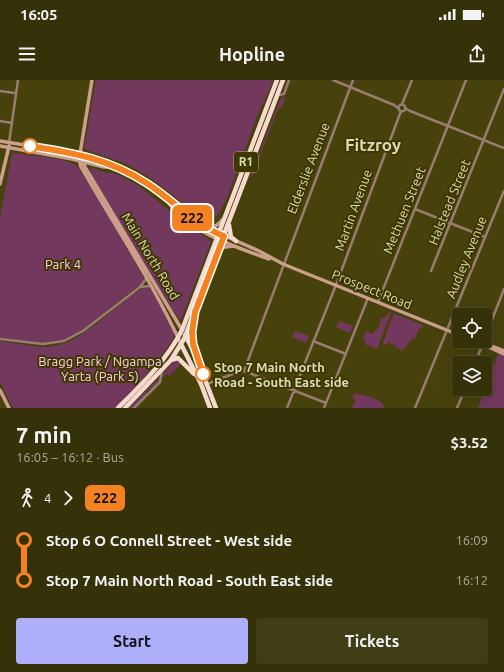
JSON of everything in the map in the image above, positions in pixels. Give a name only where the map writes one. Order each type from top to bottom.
[{"type":"highway","name":"R1","points":[[118,408],[159,363],[178,338],[182,330],[277,80]]},
{"type":"highway","name":"R1","points":[[125,408],[171,360],[186,336],[283,80]]},
{"type":"highway","points":[[265,113],[274,96],[278,94]]},
{"type":"highway","points":[[249,154],[253,154],[261,132],[267,124]]},
{"type":"highway","points":[[238,183],[246,180]]},
{"type":"highway","points":[[229,221],[230,235],[236,244]]},
{"type":"highway","points":[[200,284],[206,286]]},
{"type":"highway","points":[[195,312],[192,337],[195,354]]},
{"type":"highway","name":"Main North Road","points":[[182,330],[195,354],[216,408]]},
{"type":"highway","name":"Main North Road","points":[[181,344],[201,384],[210,408]]},
{"type":"highway","points":[[171,360],[178,358],[180,359],[201,384]]},
{"type":"main road","points":[[81,161],[80,155],[92,80]]},
{"type":"main road","points":[[0,141],[9,145]]},
{"type":"main road","points":[[0,146],[9,145]]},
{"type":"main road","points":[[0,184],[9,145]]},
{"type":"main road","name":"Prospect Road","points":[[9,145],[80,155],[105,162],[138,178],[223,239],[259,251],[278,262],[452,332]]},
{"type":"main road","name":"Prospect Road","points":[[9,145],[104,167],[117,168]]},
{"type":"main road","name":"Main North Road","points":[[81,161],[82,169],[150,286],[181,344]]},
{"type":"main road","name":"Main North Road","points":[[81,161],[182,330]]},
{"type":"main road","name":"Prospect Road","points":[[165,198],[171,206],[191,224],[201,231],[218,236]]},
{"type":"main road","points":[[199,223],[216,226],[219,225],[225,218]]},
{"type":"main road","points":[[219,250],[236,244]]},
{"type":"main road","points":[[492,346],[504,350]]},
{"type":"main road","points":[[492,348],[504,354]]},
{"type":"main road","points":[[0,390],[9,408]]},
{"type":"street","points":[[9,145],[18,80]]},
{"type":"street","points":[[278,94],[284,94],[289,80]]},
{"type":"street","points":[[333,80],[504,148]]},
{"type":"street","name":"Elderslie Avenue","points":[[244,371],[353,80]]},
{"type":"street","name":"Martin Avenue","points":[[287,408],[336,285],[412,80]]},
{"type":"street","name":"Methuen Street","points":[[378,302],[466,80]]},
{"type":"street","name":"Halstead Street","points":[[431,272],[504,90]]},
{"type":"street","points":[[0,91],[15,93]]},
{"type":"street","points":[[0,121],[12,123]]},
{"type":"street","name":"Audley Avenue","points":[[415,408],[504,191]]},
{"type":"street","points":[[415,209],[485,237]]},
{"type":"street","points":[[0,339],[43,344],[64,341],[83,332],[140,287],[146,279]]},
{"type":"street","points":[[140,287],[150,286]]},
{"type":"street","points":[[492,320],[504,289]]},
{"type":"street","points":[[324,408],[368,298]]},
{"type":"street","points":[[314,341],[346,354]]},
{"type":"street","points":[[134,408],[160,382],[162,370]]},
{"type":"street","points":[[207,384],[235,372],[244,371],[326,403]]},
{"type":"street","points":[[457,408],[462,396]]},
{"type":"green space","points":[[96,80],[273,80],[259,111],[227,198],[218,215],[209,220],[187,207],[146,175],[124,163],[84,149]]},
{"type":"green space","points":[[284,96],[285,98],[282,107],[278,109],[252,177],[250,178],[277,107],[280,100]]},
{"type":"green space","name":"Park 4","points":[[12,153],[56,159],[72,163],[77,166],[103,206],[145,280],[145,282],[125,296],[82,331],[63,341],[43,344],[0,338],[0,218]]},
{"type":"green space","points":[[90,167],[121,176],[139,186],[193,230],[209,239],[211,242],[181,320],[167,302],[134,248],[92,175]]},
{"type":"green space","name":"Bragg Park / Ngampa Yarta (Park 5)","points":[[148,287],[151,289],[173,330],[174,337],[138,385],[115,408],[13,408],[0,382],[0,341],[43,347],[66,343],[86,332],[135,293]]},
{"type":"green space","points":[[388,312],[391,313],[377,349],[369,346],[370,344],[367,346],[365,340],[363,339],[366,331],[372,334],[379,327],[381,319],[387,316]]},
{"type":"green space","points":[[395,314],[423,325],[421,329],[419,328],[415,339],[413,338],[402,351],[389,342],[384,346],[383,343],[393,315]]},
{"type":"green space","points":[[339,321],[353,326],[350,333],[336,327]]},
{"type":"green space","points":[[295,331],[309,336],[306,343],[292,337]]},
{"type":"green space","points":[[499,352],[504,354],[504,408],[478,408],[482,396],[492,396],[492,371]]},
{"type":"green space","points":[[174,361],[181,364],[169,376],[167,374],[162,377],[163,374]]},
{"type":"green space","points":[[159,378],[158,382],[146,392],[146,395],[133,408],[128,408]]},
{"type":"green space","points":[[355,394],[373,398],[383,404],[384,408],[352,408],[356,400],[351,397]]},
{"type":"bus line","name":"222","points":[[30,146],[80,155],[105,162],[123,170],[152,187],[205,227],[224,236],[195,312],[192,337],[195,354],[203,374]]},
{"type":"place","name":"Stop 7 Main North Road - South East side","points":[[203,374]]},
{"type":"district","name":"Fitzroy","points":[[373,145]]}]
